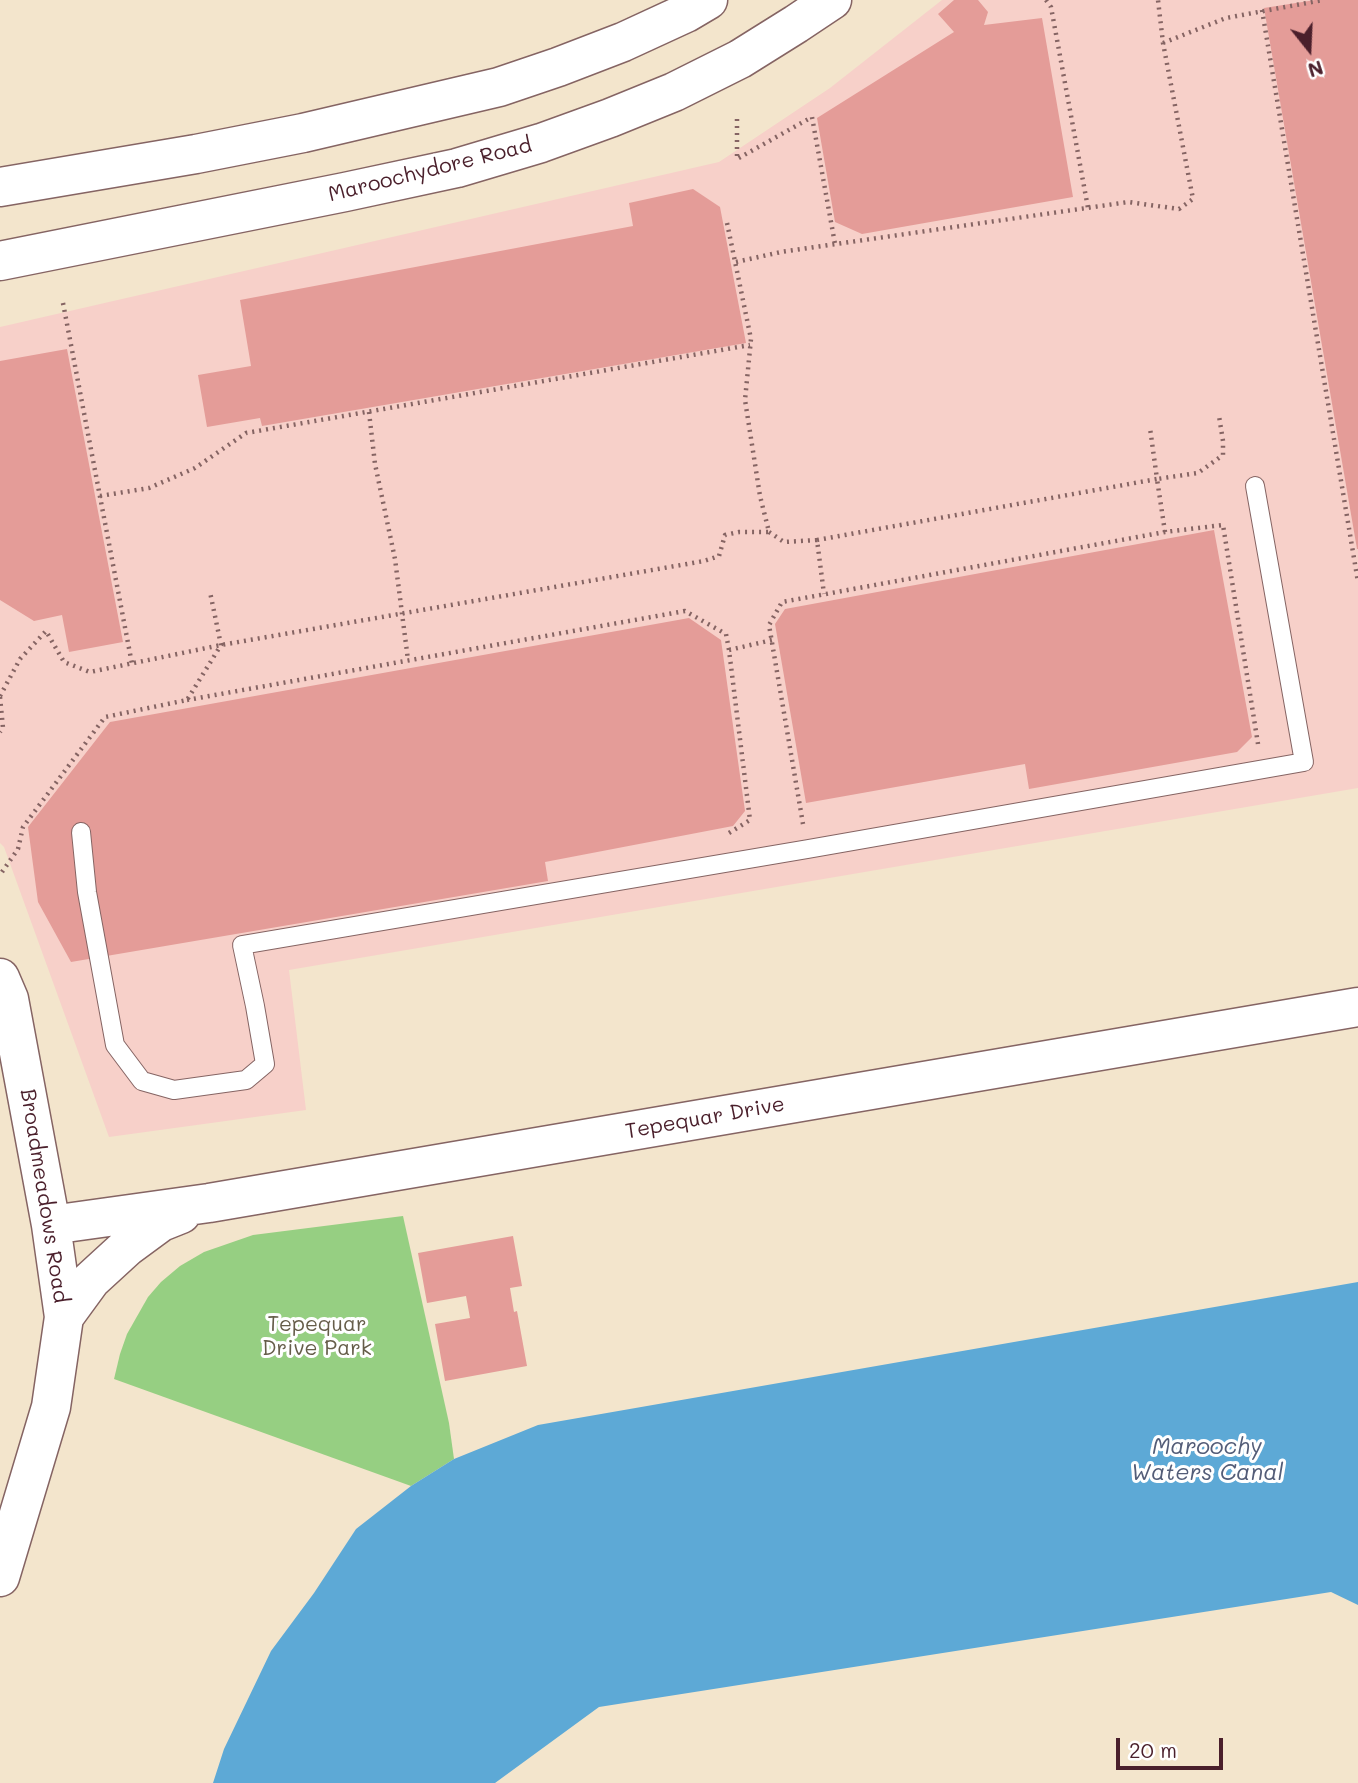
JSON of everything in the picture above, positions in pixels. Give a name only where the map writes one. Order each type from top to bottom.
[{"type":"main road","points":[[0,187],[303,133],[499,87],[623,42],[708,0]]},
{"type":"main road","name":"Maroochydore Road","points":[[0,261],[457,168],[541,143],[674,92],[740,59],[832,0]]},
{"type":"main road","name":"Broadmeadows Road","points":[[0,978],[9,999],[51,1226],[64,1317],[51,1407],[0,1577]]},
{"type":"main road","name":"Tepequar Drive","points":[[51,1226],[209,1203],[1358,1007]]},
{"type":"main road","points":[[64,1317],[91,1280],[127,1247],[161,1222],[209,1203]]},
{"type":"lane","points":[[81,832],[86,892],[115,1045],[142,1081],[174,1090],[246,1080],[265,1064],[242,944],[1304,762],[1255,486]]},
{"type":"path","points":[[1046,0],[1051,7],[1088,208]]},
{"type":"path","points":[[736,262],[782,252],[1128,202],[1179,209],[1193,200],[1163,43],[1158,0]]},
{"type":"path","points":[[1163,43],[1226,18],[1323,0]]},
{"type":"path","points":[[1262,10],[1358,582]]},
{"type":"path","points":[[737,119],[737,159],[812,117],[835,244]]},
{"type":"path","points":[[726,218],[751,339],[745,400],[760,496],[769,532]]},
{"type":"path","points":[[63,303],[132,664]]},
{"type":"path","points":[[100,496],[149,488],[195,468],[246,433],[750,345]]},
{"type":"path","points":[[369,412],[376,464],[395,559],[408,660]]},
{"type":"path","points":[[0,732],[3,728],[0,697],[20,659],[46,631],[64,662],[90,672],[221,645],[705,561],[719,556],[725,535],[739,532],[769,532],[785,542],[817,540],[1198,473],[1223,455],[1219,416]]},
{"type":"path","points":[[1150,428],[1165,532]]},
{"type":"path","points":[[808,849],[769,625],[782,602],[1165,532],[1223,525],[1259,743],[1243,772]]},
{"type":"path","points":[[817,540],[824,594]]},
{"type":"path","points":[[187,701],[221,645],[210,592]]},
{"type":"path","points":[[2,872],[18,849],[23,827],[104,717],[685,611],[726,634],[750,820],[721,838],[715,864]]},
{"type":"path","points":[[729,650],[772,640]]},
{"type":"shaded area","points":[[942,0],[1358,0],[1358,788],[289,970],[306,1110],[109,1137],[4,847],[0,843],[0,327],[719,162],[830,88]]},
{"type":"green space","name":"Tepequar Drive Park","points":[[403,1216],[449,1423],[454,1459],[411,1486],[114,1379],[127,1334],[148,1297],[180,1266],[204,1252],[253,1235]]},
{"type":"water","name":"Maroochy Waters Canal","points":[[1358,1282],[1358,1605],[1331,1592],[599,1707],[495,1783],[213,1783],[224,1749],[271,1651],[314,1593],[356,1529],[411,1486],[454,1459],[538,1425]]},
{"type":"building","points":[[954,0],[978,0],[988,12],[984,25],[1042,18],[1073,197],[862,234],[835,222],[817,118],[954,32],[938,14]]},
{"type":"building","points":[[1315,0],[1358,0],[1358,549],[1264,8]]},
{"type":"building","points":[[693,189],[720,207],[746,343],[262,426],[260,418],[207,427],[198,375],[251,366],[240,300],[633,226],[629,203]]},
{"type":"building","points":[[67,349],[123,642],[69,652],[62,615],[34,621],[0,600],[0,361]]},
{"type":"building","points":[[1214,530],[1252,737],[1237,752],[1029,789],[1025,764],[806,803],[775,624],[785,609]]},
{"type":"building","points":[[689,618],[721,640],[745,811],[733,826],[545,862],[548,881],[71,962],[38,902],[28,827],[110,722]]},
{"type":"building","points":[[513,1236],[522,1286],[510,1288],[527,1366],[445,1381],[435,1324],[470,1318],[466,1296],[427,1303],[418,1253]]}]
